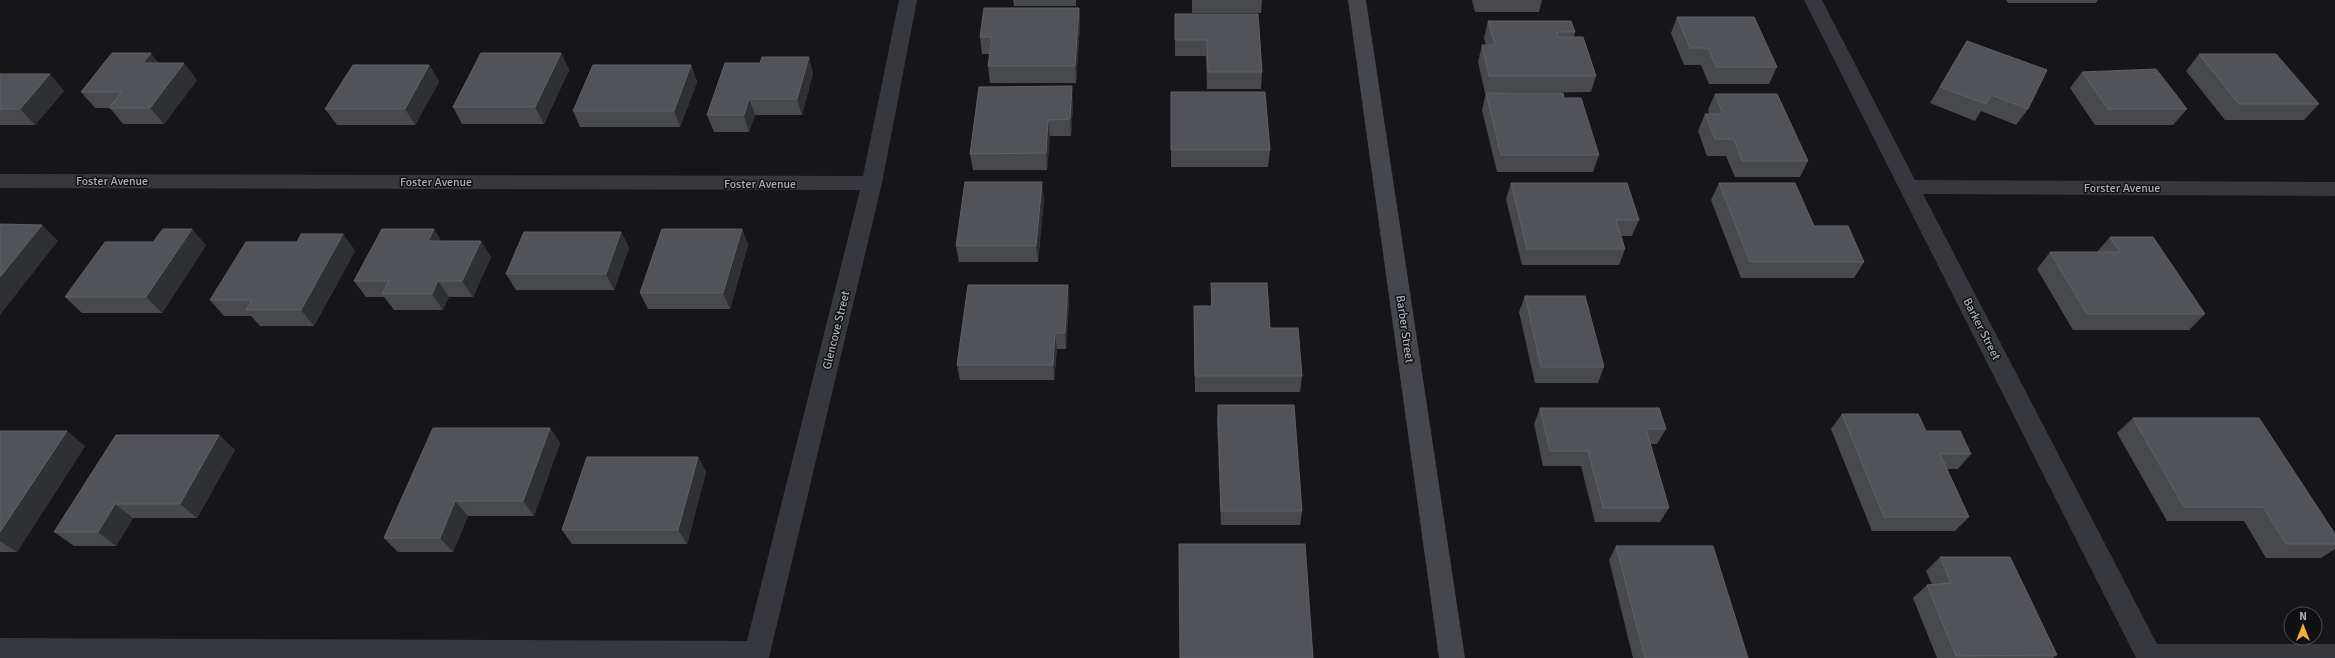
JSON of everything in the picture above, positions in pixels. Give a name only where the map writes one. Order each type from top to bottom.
[{"type":"street","name":"Glencove Street","points":[[756,656],[872,183],[908,0]]},
{"type":"street","name":"Barber Street","points":[[1357,0],[1452,658]]},
{"type":"street","name":"Barker Street","points":[[1813,0],[2149,657]]},
{"type":"street","name":"Foster Avenue","points":[[0,181],[872,183]]},
{"type":"street","name":"Forster Avenue","points":[[1909,187],[2335,189]]},
{"type":"street","points":[[0,650],[756,656]]},
{"type":"street","points":[[2149,657],[2335,657]]},
{"type":"building","points":[[984,8],[1079,8],[1075,66],[988,66],[992,37],[980,37]]},
{"type":"building","points":[[1175,14],[1258,14],[1262,72],[1208,72],[1207,40],[1175,40]]},
{"type":"building","points":[[1677,17],[1754,17],[1777,67],[1716,67],[1708,48],[1690,48]]},
{"type":"building","points":[[1488,21],[1571,21],[1575,32],[1557,32],[1558,37],[1583,37],[1596,76],[1489,76],[1482,45],[1495,45]]},
{"type":"building","points":[[1967,41],[2047,70],[2028,109],[1991,95],[1986,104],[1940,87]]},
{"type":"building","points":[[112,53],[151,53],[143,63],[184,63],[150,108],[109,108],[122,92],[81,92]]},
{"type":"building","points":[[481,53],[561,53],[535,107],[453,107]]},
{"type":"building","points":[[2199,54],[2276,54],[2319,104],[2239,104]]},
{"type":"building","points":[[762,57],[809,57],[797,99],[749,99],[744,115],[707,115],[725,63],[760,63]]},
{"type":"building","points":[[353,65],[429,65],[405,109],[325,109]]},
{"type":"building","points":[[593,65],[691,65],[674,111],[573,111]]},
{"type":"building","points":[[2156,69],[2187,109],[2108,109],[2082,72]]},
{"type":"building","points":[[0,74],[50,74],[20,109],[0,109]]},
{"type":"building","points":[[1072,86],[1070,119],[1048,120],[1046,153],[970,154],[979,87]]},
{"type":"building","points":[[1171,92],[1265,92],[1270,150],[1171,150]]},
{"type":"building","points":[[1486,93],[1563,93],[1564,98],[1581,98],[1599,155],[1501,155]]},
{"type":"building","points":[[1715,94],[1777,94],[1808,161],[1742,161],[1734,139],[1715,139],[1705,114],[1723,114]]},
{"type":"building","points":[[965,182],[1042,182],[1036,246],[956,246]]},
{"type":"building","points":[[1511,183],[1627,183],[1639,220],[1616,220],[1625,249],[1527,249]]},
{"type":"building","points":[[1719,183],[1795,183],[1814,226],[1848,226],[1864,262],[1750,262]]},
{"type":"building","points":[[0,224],[42,225],[0,277]]},
{"type":"building","points":[[163,229],[192,229],[146,297],[65,297],[105,242],[153,242]]},
{"type":"building","points":[[382,229],[434,229],[428,241],[481,241],[462,281],[438,281],[432,294],[382,294],[389,281],[354,281]]},
{"type":"building","points":[[662,229],[742,229],[723,293],[640,293]]},
{"type":"building","points":[[524,232],[621,232],[606,274],[506,274]]},
{"type":"building","points":[[301,234],[343,234],[301,310],[246,310],[252,300],[210,300],[246,242],[297,242]]},
{"type":"building","points":[[2110,237],[2153,237],[2205,314],[2087,314],[2050,252],[2120,252]]},
{"type":"building","points":[[1211,283],[1267,283],[1270,328],[1298,328],[1302,376],[1195,376],[1194,306],[1212,306]]},
{"type":"building","points":[[968,285],[1068,285],[1065,333],[1055,333],[1053,365],[957,365]]},
{"type":"building","points":[[1525,296],[1585,296],[1604,367],[1541,367]]},
{"type":"building","points":[[1218,405],[1294,405],[1302,511],[1221,511]]},
{"type":"building","points":[[1540,408],[1659,408],[1666,429],[1646,429],[1669,508],[1603,508],[1588,451],[1550,451]]},
{"type":"building","points":[[1842,414],[1918,414],[1926,431],[1960,431],[1971,454],[1940,454],[1969,517],[1884,517]]},
{"type":"building","points":[[2133,418],[2259,418],[2335,534],[2335,544],[2286,544],[2263,507],[2184,507]]},
{"type":"building","points":[[433,428],[550,428],[523,501],[455,501],[440,538],[384,538]]},
{"type":"building","points":[[0,431],[67,431],[0,532]]},
{"type":"building","points":[[116,435],[219,435],[180,504],[115,504],[98,532],[54,532]]},
{"type":"building","points":[[587,457],[698,457],[678,530],[562,530]]},
{"type":"building","points":[[1179,544],[1305,544],[1313,658],[1180,658]]},
{"type":"building","points":[[1616,546],[1713,546],[1748,658],[1645,658]]},
{"type":"building","points":[[1940,557],[2010,557],[2057,655],[1956,656],[1927,585],[1951,583]]}]
